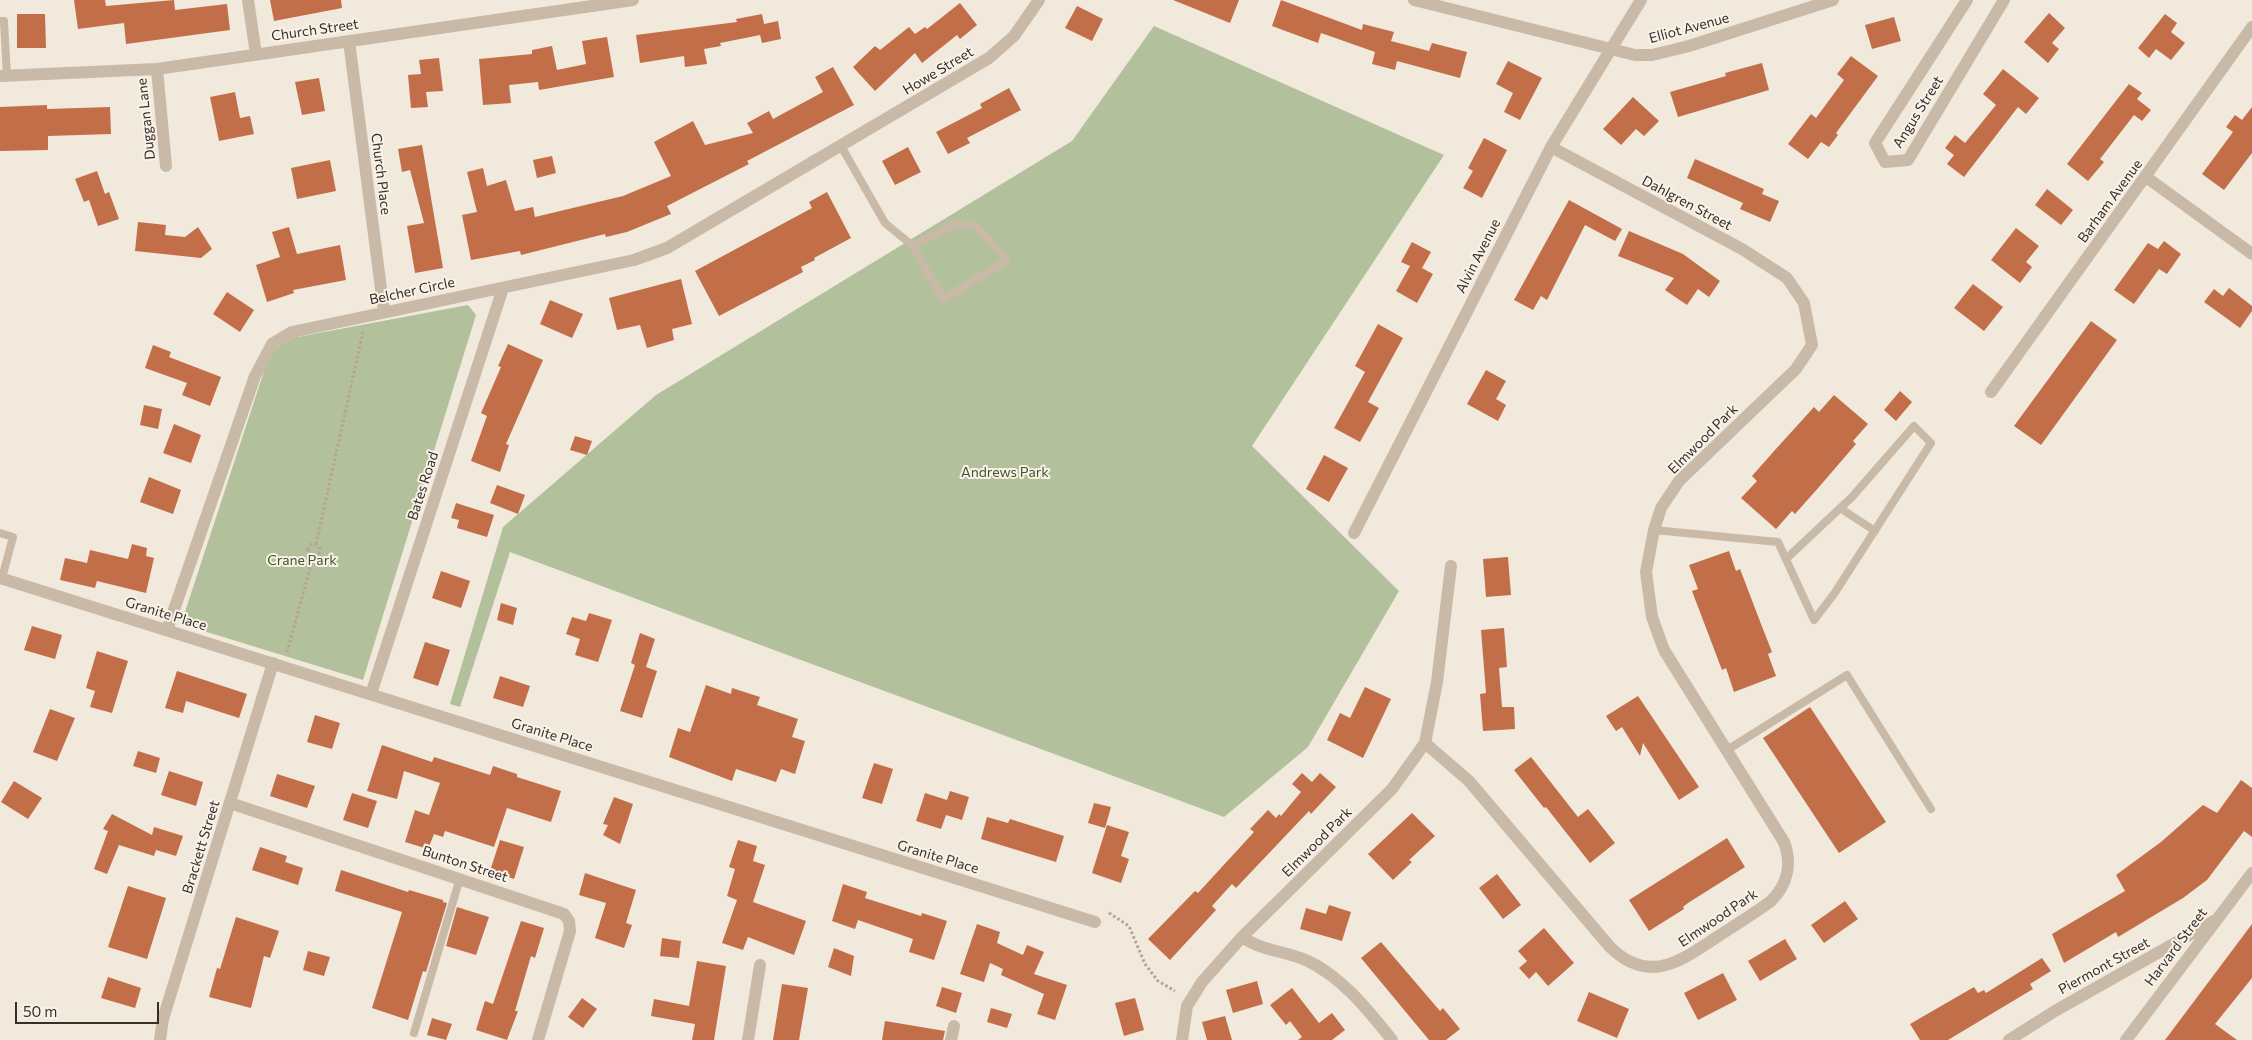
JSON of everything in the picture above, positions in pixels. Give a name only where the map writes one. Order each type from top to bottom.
[{"type":"street","points":[[248,0],[256,54]]},
{"type":"street","name":"Church Street","points":[[4,76],[157,69],[633,0]]},
{"type":"street","name":"Howe Street","points":[[838,148],[989,58],[1014,36],[1040,0]]},
{"type":"street","name":"Elliot Avenue","points":[[1414,0],[1635,55],[1652,55],[1689,46],[1832,0]]},
{"type":"street","name":"Alvin Avenue","points":[[1354,533],[1551,147],[1641,0]]},
{"type":"street","name":"Angus Street","points":[[1968,0],[1875,143],[1885,162],[1908,160],[2004,0]]},
{"type":"street","name":"Barham Avenue","points":[[1991,392],[2252,27]]},
{"type":"street","name":"Church Place","points":[[349,40],[384,312]]},
{"type":"street","name":"Duggan Lane","points":[[157,69],[166,166]]},
{"type":"street","name":"Dahlgren Street","points":[[1551,147],[1742,249],[1787,278],[1800,297]]},
{"type":"street","name":"Belcher Circle","points":[[167,630],[255,376],[272,344],[292,332],[634,260],[655,253],[686,238],[838,148]]},
{"type":"street","points":[[2146,177],[2252,254]]},
{"type":"street","name":"Bates Road","points":[[371,694],[503,288]]},
{"type":"street","name":"Elmwood Park","points":[[1182,1040],[1184,1016],[1192,997],[1242,937],[1392,789],[1425,743],[1469,781],[1610,947],[1626,960],[1653,967],[1679,961],[1771,900],[1780,891],[1785,879],[1788,860],[1784,842],[1664,650],[1652,617],[1646,572],[1654,530],[1661,508],[1680,481],[1796,369],[1812,345],[1808,318],[1800,297]]},
{"type":"street","points":[[1425,743],[1437,682],[1450,566]]},
{"type":"street","name":"Granite Place","points":[[1,578],[1095,922]]},
{"type":"street","name":"Brackett Street","points":[[160,1040],[163,1019],[273,663]]},
{"type":"street","name":"Bunton Street","points":[[230,803],[559,910],[568,918],[570,931],[538,1040]]},
{"type":"street","name":"Harvard Street","points":[[2126,1040],[2214,921],[2252,874]]},
{"type":"street","name":"Piermont Street","points":[[2009,1040],[2055,1011],[2214,921]]},
{"type":"street","points":[[1242,937],[1262,948],[1308,961],[1330,974],[1352,993],[1392,1040]]},
{"type":"street","points":[[748,1040],[760,965]]},
{"type":"street","points":[[952,1040],[954,1026]]},
{"type":"lane","points":[[0,21],[4,21],[4,76]]},
{"type":"lane","points":[[838,148],[884,223],[912,246],[943,298],[1008,260],[975,225],[952,225],[912,246]]},
{"type":"lane","points":[[1654,530],[1778,542],[1814,620],[1834,594],[1931,442],[1914,426],[1840,508],[1786,559]]},
{"type":"lane","points":[[1840,508],[1875,531]]},
{"type":"lane","points":[[0,533],[13,537],[1,578]]},
{"type":"lane","points":[[1727,750],[1847,675],[1932,808]]},
{"type":"lane","points":[[414,1032],[460,878]]},
{"type":"path","points":[[316,544],[366,316]]},
{"type":"path","points":[[313,557],[309,555],[308,549],[316,544]]},
{"type":"path","points":[[273,663],[289,650],[313,557],[320,553],[320,548],[316,544]]},
{"type":"path","points":[[1103,911],[1129,926],[1145,964],[1158,981],[1175,991]]},
{"type":"green space","name":"Andrews Park","points":[[1154,26],[1444,155],[1252,446],[1399,591],[1308,747],[1224,817],[510,552],[460,707],[450,704],[503,527],[656,395],[1072,141]]},
{"type":"green space","name":"Crane Park","points":[[468,305],[476,315],[363,680],[181,624],[270,353],[292,338]]},
{"type":"building","points":[[74,0],[105,0],[106,6],[174,0],[175,10],[227,4],[230,30],[126,44],[124,23],[78,29]]},
{"type":"building","points":[[270,0],[341,0],[342,8],[274,21]]},
{"type":"building","points":[[1173,0],[1239,0],[1230,23]]},
{"type":"building","points":[[1281,0],[1362,30],[1363,24],[1394,32],[1391,41],[1429,51],[1432,43],[1467,52],[1460,78],[1397,61],[1395,70],[1372,64],[1375,52],[1321,33],[1318,43],[1272,26]]},
{"type":"building","points":[[960,3],[977,25],[960,39],[957,35],[922,63],[915,53],[875,91],[853,67],[875,46],[880,50],[909,27],[915,34],[925,27],[927,29]]},
{"type":"building","points":[[1077,6],[1103,19],[1092,41],[1065,28]]},
{"type":"building","points":[[2049,13],[2065,28],[2052,43],[2059,49],[2048,63],[2024,42]]},
{"type":"building","points":[[17,14],[45,14],[46,48],[17,48]]},
{"type":"building","points":[[762,14],[764,24],[778,21],[781,39],[762,43],[760,35],[720,43],[721,46],[704,49],[707,64],[685,67],[684,56],[640,63],[636,35],[737,22],[736,19]]},
{"type":"building","points":[[2165,14],[2177,23],[2171,32],[2185,43],[2171,60],[2156,49],[2149,58],[2138,48]]},
{"type":"building","points":[[1894,17],[1901,41],[1872,49],[1865,25]]},
{"type":"building","points":[[607,37],[614,77],[539,90],[538,82],[509,85],[511,103],[483,105],[479,59],[532,54],[532,50],[552,46],[557,70],[586,64],[582,41]]},
{"type":"building","points":[[1851,56],[1878,76],[1836,133],[1838,135],[1829,147],[1821,142],[1808,159],[1788,144],[1811,114],[1816,118],[1844,80],[1837,74]]},
{"type":"building","points":[[439,58],[443,91],[426,92],[428,107],[411,108],[408,75],[421,74],[419,60]]},
{"type":"building","points":[[1508,61],[1542,78],[1520,120],[1504,112],[1513,93],[1496,84]]},
{"type":"building","points":[[1762,63],[1769,90],[1678,117],[1670,92],[1726,76],[1725,73]]},
{"type":"building","points":[[833,67],[854,105],[747,161],[749,164],[667,206],[671,214],[627,232],[606,237],[605,234],[521,255],[520,251],[471,260],[462,215],[477,212],[467,172],[483,168],[487,186],[506,180],[515,211],[533,207],[535,217],[623,196],[671,176],[654,142],[693,121],[705,145],[753,133],[747,123],[769,111],[773,119],[823,92],[815,77]]},
{"type":"building","points":[[2003,69],[2039,98],[2026,114],[2018,107],[1964,177],[1947,164],[1954,155],[1945,148],[1955,135],[1965,143],[1996,105],[1983,94]]},
{"type":"building","points":[[319,78],[325,111],[302,115],[295,82]]},
{"type":"building","points":[[2129,84],[2142,93],[2137,99],[2151,110],[2142,121],[2134,115],[2100,159],[2104,162],[2088,181],[2067,164]]},
{"type":"building","points":[[1009,88],[1021,110],[967,138],[970,143],[948,154],[936,132],[982,108],[980,104]]},
{"type":"building","points":[[235,92],[240,118],[250,116],[254,134],[219,141],[210,97]]},
{"type":"building","points":[[1633,97],[1659,121],[1644,136],[1636,129],[1621,145],[1603,129]]},
{"type":"building","points":[[47,105],[47,109],[110,107],[111,134],[48,136],[48,150],[0,151],[0,107]]},
{"type":"building","points":[[2252,107],[2252,153],[2224,190],[2202,174],[2233,132],[2226,127],[2235,115],[2242,120]]},
{"type":"building","points":[[1484,138],[1507,150],[1482,198],[1463,188],[1473,171],[1468,168]]},
{"type":"building","points":[[422,145],[443,268],[415,273],[407,226],[424,223],[410,170],[402,172],[398,149]]},
{"type":"building","points":[[908,147],[921,172],[895,185],[882,161]]},
{"type":"building","points":[[552,156],[556,173],[537,178],[533,160]]},
{"type":"building","points":[[1695,159],[1764,189],[1762,194],[1779,201],[1770,222],[1740,209],[1743,203],[1687,178]]},
{"type":"building","points":[[330,160],[336,191],[297,199],[291,168]]},
{"type":"building","points":[[97,171],[105,194],[109,192],[119,219],[98,226],[89,200],[84,202],[75,179]]},
{"type":"building","points":[[2047,189],[2073,210],[2061,225],[2035,205]]},
{"type":"building","points":[[827,192],[851,238],[801,267],[803,272],[719,316],[695,271],[812,208],[809,202]]},
{"type":"building","points":[[1569,200],[1622,229],[1615,241],[1585,225],[1547,300],[1541,296],[1533,310],[1514,300]]},
{"type":"building","points":[[138,222],[166,225],[165,235],[185,237],[198,227],[212,249],[201,258],[135,251]]},
{"type":"building","points":[[289,227],[297,254],[340,245],[346,280],[293,290],[294,293],[267,302],[256,265],[280,257],[272,232]]},
{"type":"building","points":[[2016,228],[2039,246],[2026,262],[2032,267],[2020,283],[1991,260]]},
{"type":"building","points":[[1629,231],[1683,254],[1720,281],[1709,297],[1698,289],[1687,305],[1665,290],[1674,278],[1618,256]]},
{"type":"building","points":[[2164,241],[2181,254],[2167,274],[2159,269],[2134,304],[2114,290],[2148,243],[2158,249]]},
{"type":"building","points":[[1412,242],[1431,252],[1422,268],[1433,274],[1417,303],[1396,291],[1410,266],[1401,262]]},
{"type":"building","points":[[681,279],[692,324],[672,329],[674,340],[647,348],[640,325],[617,330],[609,298]]},
{"type":"building","points":[[1973,284],[2003,307],[1984,331],[1954,308]]},
{"type":"building","points":[[2229,288],[2252,306],[2252,311],[2240,328],[2204,302],[2214,289],[2223,296]]},
{"type":"building","points":[[227,292],[254,310],[240,332],[213,314]]},
{"type":"building","points":[[550,300],[583,314],[572,338],[540,324]]},
{"type":"building","points":[[2091,321],[2117,340],[2041,445],[2014,426]]},
{"type":"building","points":[[1378,324],[1403,338],[1368,402],[1379,408],[1360,442],[1334,428],[1365,372],[1355,366]]},
{"type":"building","points":[[508,344],[543,360],[506,444],[509,445],[500,472],[471,461],[487,416],[481,413],[501,367],[498,366]]},
{"type":"building","points":[[153,345],[171,352],[169,357],[221,377],[210,406],[182,395],[187,383],[145,368]]},
{"type":"building","points":[[1486,370],[1506,381],[1496,399],[1506,405],[1498,421],[1467,404]]},
{"type":"building","points":[[1900,391],[1912,402],[1896,421],[1884,410]]},
{"type":"building","points":[[1834,395],[1868,424],[1853,441],[1856,444],[1819,487],[1795,514],[1792,511],[1776,529],[1741,498],[1757,481],[1752,476],[1775,450],[1814,407],[1819,412]]},
{"type":"building","points":[[144,405],[162,409],[158,429],[140,425]]},
{"type":"building","points":[[174,424],[201,435],[191,463],[163,453]]},
{"type":"building","points":[[575,436],[592,441],[587,455],[570,450]]},
{"type":"building","points":[[1324,455],[1348,468],[1329,502],[1306,489]]},
{"type":"building","points":[[149,477],[181,490],[173,514],[140,502]]},
{"type":"building","points":[[497,485],[525,495],[518,514],[490,503]]},
{"type":"building","points":[[456,503],[494,515],[487,537],[457,528],[459,520],[451,518]]},
{"type":"building","points":[[132,544],[147,548],[146,556],[154,558],[146,593],[97,581],[95,588],[60,580],[65,558],[87,563],[90,550],[128,559]]},
{"type":"building","points":[[1729,551],[1736,571],[1740,569],[1772,652],[1768,654],[1776,676],[1734,692],[1726,668],[1722,670],[1692,591],[1698,589],[1689,565]]},
{"type":"building","points":[[1508,557],[1511,595],[1486,597],[1483,559]]},
{"type":"building","points":[[441,571],[470,581],[461,608],[432,598]]},
{"type":"building","points":[[501,603],[517,608],[513,625],[497,620]]},
{"type":"building","points":[[589,613],[612,620],[598,662],[575,655],[580,639],[566,634],[572,617],[586,621]]},
{"type":"building","points":[[32,626],[62,635],[55,659],[24,650]]},
{"type":"building","points":[[1504,628],[1507,667],[1499,668],[1502,707],[1514,707],[1515,729],[1483,731],[1480,694],[1486,693],[1481,630]]},
{"type":"building","points":[[640,633],[655,639],[646,667],[657,671],[642,718],[620,711],[635,665],[631,663]]},
{"type":"building","points":[[425,642],[450,650],[438,686],[413,678]]},
{"type":"building","points":[[97,651],[128,661],[112,713],[90,707],[95,691],[86,688]]},
{"type":"building","points":[[177,671],[247,694],[239,718],[186,701],[183,713],[165,708]]},
{"type":"building","points":[[500,676],[530,686],[523,707],[493,698]]},
{"type":"building","points":[[706,685],[731,694],[732,688],[760,697],[757,705],[798,719],[792,737],[805,741],[795,774],[781,769],[776,782],[736,769],[732,781],[669,757],[678,728],[690,732]]},
{"type":"building","points":[[1365,687],[1391,699],[1363,758],[1327,740],[1340,713],[1350,718]]},
{"type":"building","points":[[1638,696],[1699,787],[1679,800],[1643,743],[1640,756],[1622,727],[1616,731],[1606,716]]},
{"type":"building","points":[[1810,707],[1886,822],[1839,853],[1763,738]]},
{"type":"building","points":[[50,709],[75,718],[57,761],[33,752]]},
{"type":"building","points":[[315,715],[340,723],[332,749],[307,742]]},
{"type":"building","points":[[382,745],[432,762],[434,757],[490,775],[493,766],[517,774],[517,777],[561,791],[551,822],[507,808],[494,847],[445,831],[443,837],[434,834],[428,849],[405,842],[415,810],[429,815],[440,783],[404,771],[397,799],[367,791]]},
{"type":"building","points":[[138,751],[160,758],[156,773],[133,766]]},
{"type":"building","points":[[1531,757],[1578,817],[1588,809],[1615,843],[1590,863],[1514,770]]},
{"type":"building","points":[[874,763],[893,769],[882,804],[862,798]]},
{"type":"building","points":[[169,771],[203,782],[196,806],[161,795]]},
{"type":"building","points":[[1302,773],[1312,782],[1320,773],[1336,787],[1311,814],[1309,811],[1236,888],[1232,884],[1212,906],[1216,910],[1170,960],[1148,939],[1195,891],[1198,893],[1254,832],[1250,829],[1268,810],[1276,818],[1279,814],[1281,816],[1301,792],[1292,784]]},
{"type":"building","points":[[277,774],[315,786],[307,808],[270,796]]},
{"type":"building","points":[[2241,780],[2252,788],[2252,837],[2244,831],[2207,880],[2183,898],[2118,937],[2116,932],[2064,963],[2052,934],[2125,891],[2116,875],[2161,842],[2203,805],[2217,813]]},
{"type":"building","points":[[14,781],[42,798],[28,819],[1,802]]},
{"type":"building","points":[[950,791],[969,797],[962,820],[946,815],[941,829],[916,821],[925,793],[947,800]]},
{"type":"building","points":[[352,793],[377,801],[368,828],[343,820]]},
{"type":"building","points":[[614,797],[633,804],[620,844],[603,835],[608,825],[603,824]]},
{"type":"building","points":[[1094,803],[1111,807],[1105,828],[1088,823]]},
{"type":"building","points":[[1412,813],[1435,836],[1409,860],[1412,862],[1393,880],[1368,854]]},
{"type":"building","points":[[112,814],[152,835],[154,827],[183,836],[176,856],[156,850],[154,856],[119,845],[107,874],[94,869],[108,831],[103,829]]},
{"type":"building","points":[[987,817],[1008,823],[1010,819],[1064,836],[1056,862],[981,839]]},
{"type":"building","points":[[1107,825],[1129,832],[1121,856],[1129,859],[1121,883],[1092,873]]},
{"type":"building","points":[[1727,838],[1745,867],[1688,903],[1683,907],[1684,909],[1649,931],[1629,900]]},
{"type":"building","points":[[500,840],[524,847],[514,879],[490,871]]},
{"type":"building","points":[[738,840],[757,846],[753,861],[765,865],[753,902],[806,921],[794,955],[748,937],[743,950],[722,943],[737,900],[727,896],[735,869],[729,867]]},
{"type":"building","points":[[260,847],[287,856],[285,862],[303,868],[298,885],[252,870]]},
{"type":"building","points":[[341,870],[408,892],[409,890],[443,900],[443,902],[447,903],[426,972],[423,971],[408,1020],[372,1008],[402,912],[335,891]]},
{"type":"building","points":[[585,873],[636,890],[626,923],[632,925],[624,948],[595,938],[606,903],[579,895]]},
{"type":"building","points":[[1497,874],[1521,905],[1503,919],[1479,888]]},
{"type":"building","points":[[843,884],[867,892],[865,898],[921,916],[922,913],[947,921],[934,960],[909,952],[913,939],[858,920],[855,929],[832,921]]},
{"type":"building","points":[[128,886],[166,898],[147,959],[108,947]]},
{"type":"building","points":[[1845,901],[1858,919],[1824,943],[1811,925]]},
{"type":"building","points":[[1329,905],[1351,912],[1342,941],[1300,929],[1306,908],[1326,914]]},
{"type":"building","points":[[457,907],[489,917],[476,955],[446,946]]},
{"type":"building","points":[[236,917],[279,931],[270,958],[264,956],[251,1008],[209,997],[217,968],[220,969]]},
{"type":"building","points":[[521,921],[544,928],[535,958],[531,956],[515,1011],[518,1011],[507,1040],[476,1030],[485,1001],[493,1004]]},
{"type":"building","points":[[977,924],[1000,932],[997,943],[1023,955],[1027,945],[1044,952],[1034,974],[1067,985],[1055,1020],[1037,1014],[1044,994],[1001,975],[1003,969],[990,963],[984,982],[960,974]]},
{"type":"building","points":[[2252,924],[2252,978],[2215,1024],[2237,1040],[2165,1040]]},
{"type":"building","points":[[1544,928],[1574,963],[1548,986],[1536,972],[1529,979],[1519,968],[1527,961],[1518,951]]},
{"type":"building","points":[[662,938],[681,941],[679,958],[660,956]]},
{"type":"building","points":[[1785,939],[1797,959],[1760,981],[1748,961]]},
{"type":"building","points":[[1381,942],[1440,1011],[1443,1008],[1460,1029],[1446,1040],[1429,1040],[1361,958]]},
{"type":"building","points":[[834,948],[854,956],[851,976],[828,967]]},
{"type":"building","points":[[308,951],[330,957],[324,976],[303,970]]},
{"type":"building","points":[[2042,958],[2051,971],[2030,984],[2033,989],[1948,1040],[1920,1040],[1910,1024],[1974,987],[1978,993],[1984,990],[1986,993]]},
{"type":"building","points":[[697,961],[726,966],[714,1040],[692,1040],[695,1024],[651,1016],[654,999],[689,1006]]},
{"type":"building","points":[[1723,973],[1737,1000],[1698,1020],[1684,993]]},
{"type":"building","points":[[108,977],[141,988],[135,1008],[101,998]]},
{"type":"building","points":[[1257,981],[1263,1004],[1233,1013],[1226,990]]},
{"type":"building","points":[[782,984],[808,988],[799,1040],[773,1040]]},
{"type":"building","points":[[942,987],[962,993],[956,1013],[936,1006]]},
{"type":"building","points":[[1292,988],[1319,1023],[1332,1013],[1345,1030],[1332,1040],[1298,1040],[1302,1037],[1290,1021],[1286,1025],[1270,1005]]},
{"type":"building","points":[[1589,992],[1629,1009],[1617,1038],[1577,1021]]},
{"type":"building","points":[[582,998],[597,1009],[583,1028],[568,1017]]},
{"type":"building","points":[[1135,998],[1144,1030],[1124,1036],[1115,1003]]},
{"type":"building","points":[[991,1008],[1012,1014],[1007,1028],[987,1022]]},
{"type":"building","points":[[1225,1016],[1232,1040],[1207,1040],[1202,1022]]},
{"type":"building","points":[[432,1018],[452,1024],[446,1040],[427,1035]]},
{"type":"building","points":[[885,1021],[945,1031],[943,1040],[882,1040]]}]
